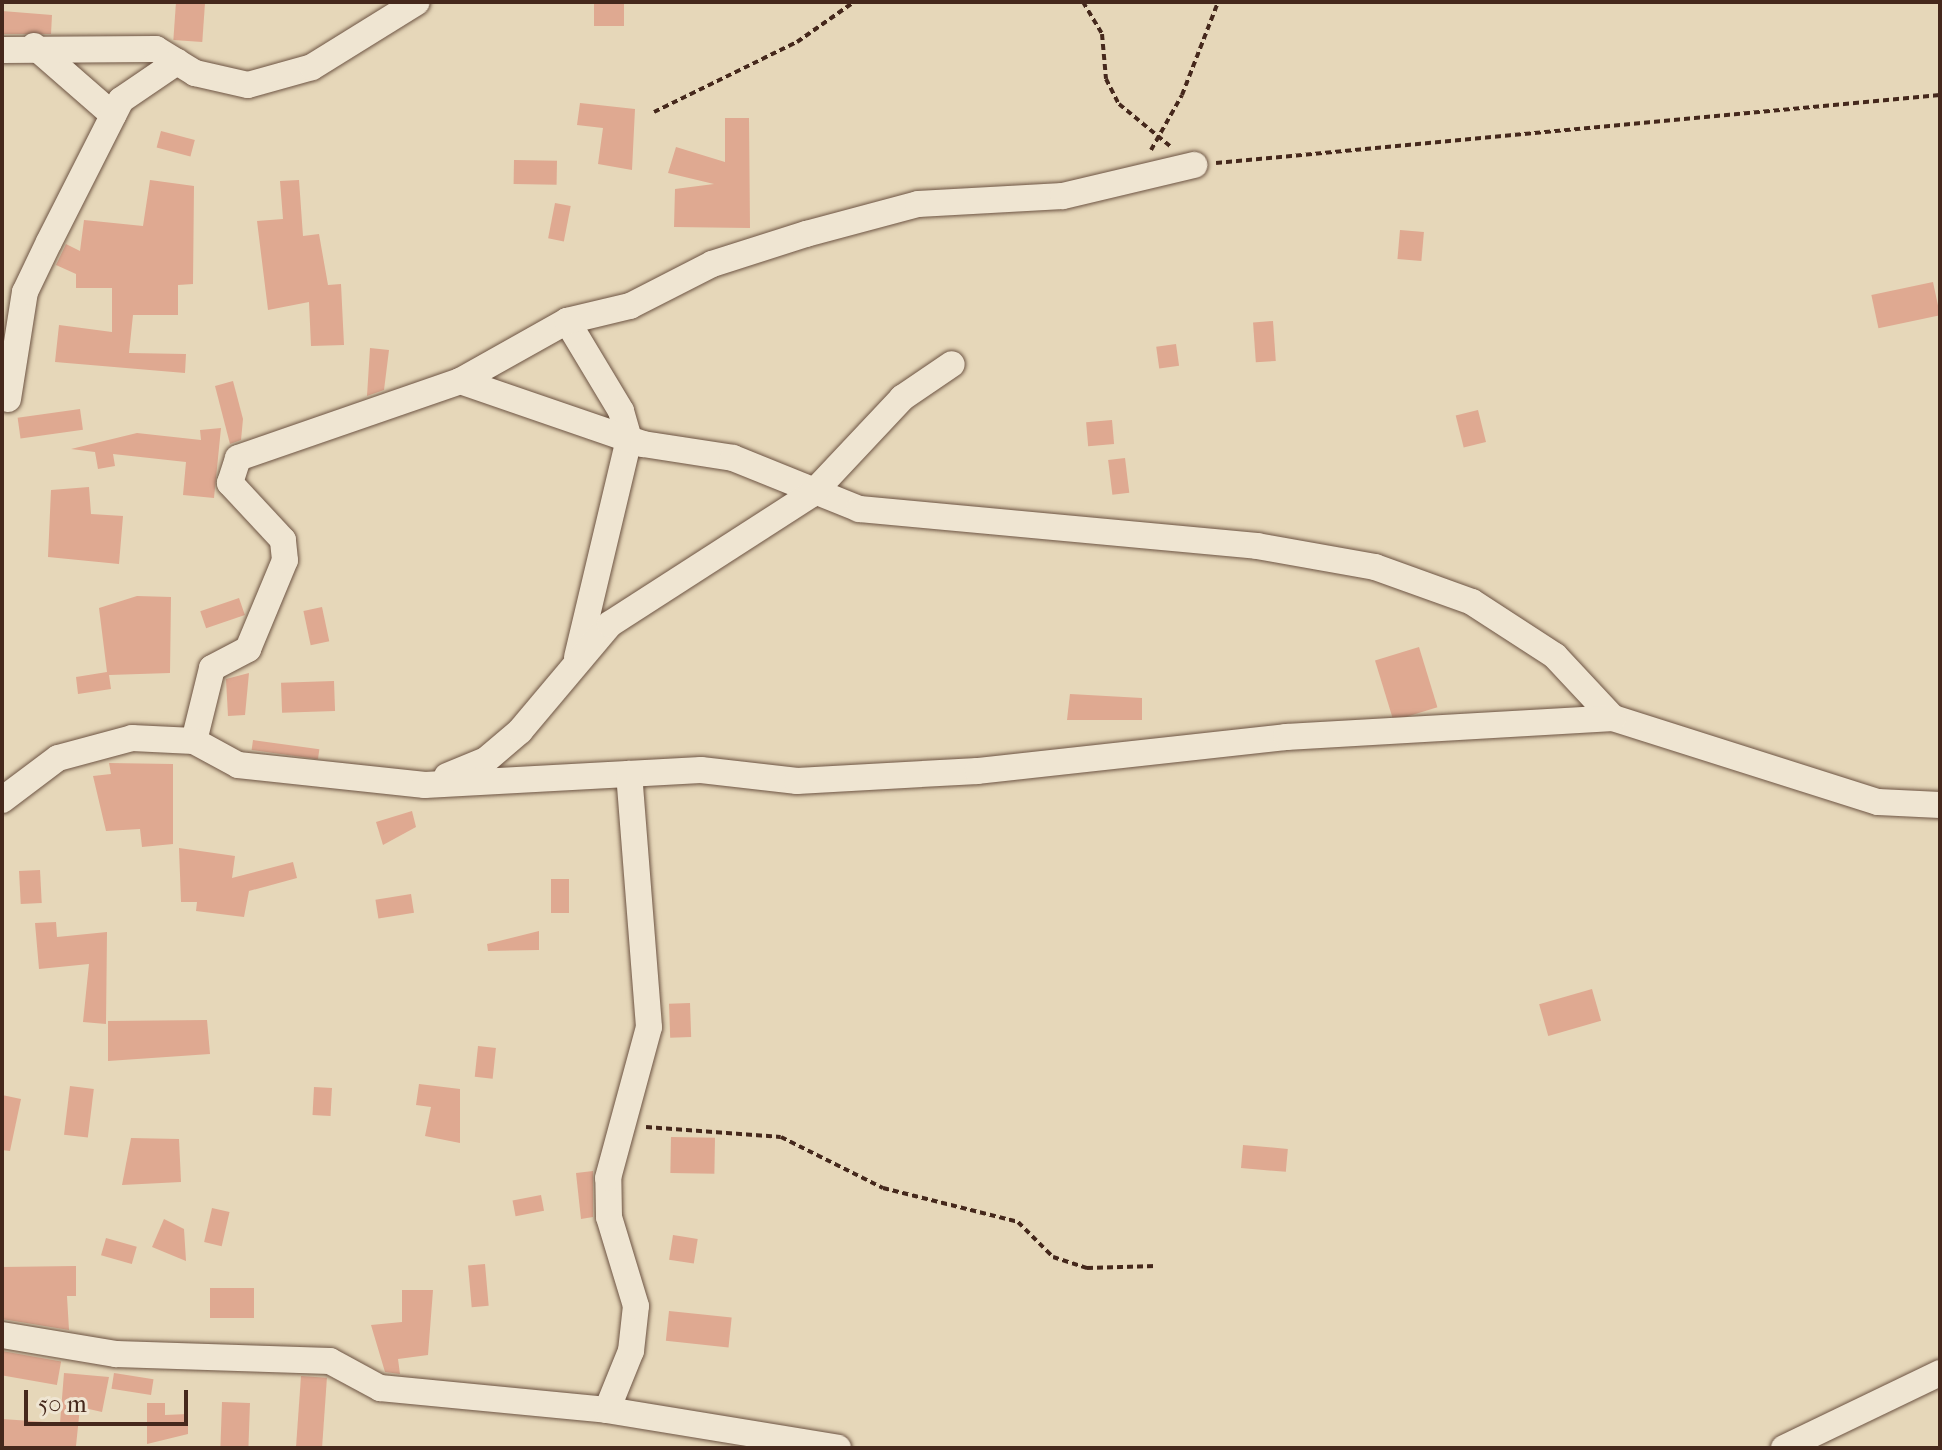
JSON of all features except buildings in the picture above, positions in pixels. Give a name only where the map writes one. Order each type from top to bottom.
[{"type":"street","points":[[2,50],[34,46],[156,49],[177,62],[248,85],[312,67],[417,2]]},
{"type":"street","points":[[34,46],[113,115]]},
{"type":"street","points":[[8,399],[25,292],[113,115],[121,100],[177,62]]},
{"type":"street","points":[[194,741],[212,668],[248,649],[285,560],[283,540],[230,483],[238,458],[460,381],[567,321],[630,306],[712,264],[918,204],[1063,196],[1194,165]]},
{"type":"street","points":[[567,321],[621,411],[629,439],[577,660]]},
{"type":"street","points":[[425,785],[486,760],[610,624],[812,494],[902,398],[952,364]]},
{"type":"street","points":[[460,381],[629,439],[733,458],[812,494],[859,509],[1257,546],[1375,567],[1472,602],[1555,656],[1613,718]]},
{"type":"street","points":[[2,800],[58,758],[101,744],[194,741],[238,765],[425,785],[701,770],[797,781],[909,776],[1286,737],[1613,718],[1878,802],[1940,805]]},
{"type":"street","points":[[607,1410],[631,1351],[636,1306],[609,1217],[620,1126],[649,1027],[629,774]]},
{"type":"street","points":[[2,1335],[116,1354],[330,1361],[380,1388],[607,1410],[838,1448]]},
{"type":"street","points":[[1784,1448],[1940,1373]]},
{"type":"path","points":[[654,112],[797,42],[854,2]]},
{"type":"path","points":[[1083,2],[1102,34],[1106,79],[1119,104],[1194,165],[1940,95]]},
{"type":"path","points":[[1132,180],[1159,137],[1218,2]]},
{"type":"path","points":[[620,1126],[781,1137],[883,1188],[1018,1222],[1053,1257],[1087,1268],[1156,1266]]}]
